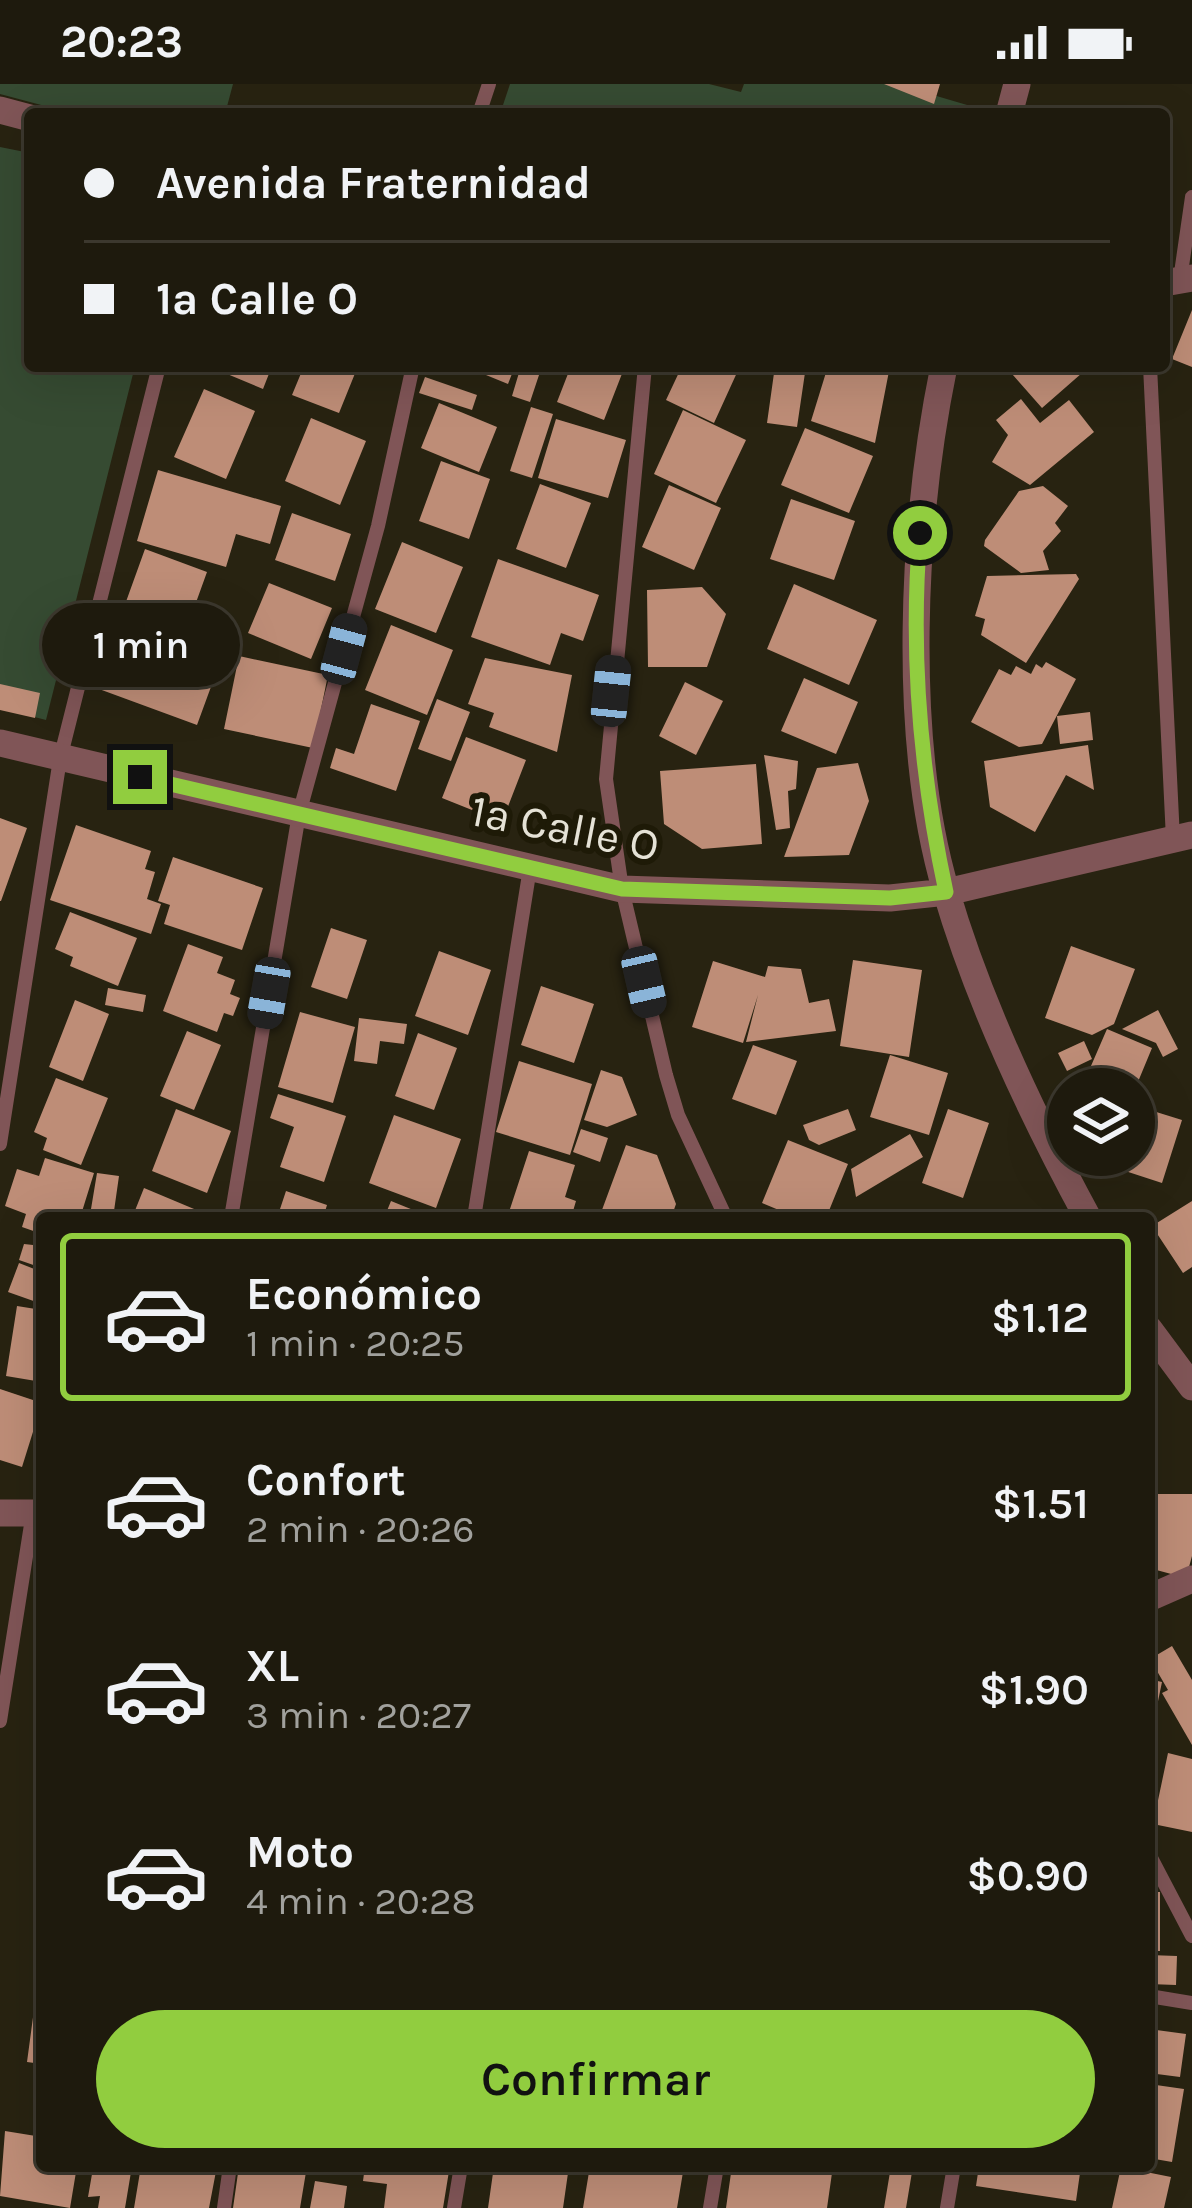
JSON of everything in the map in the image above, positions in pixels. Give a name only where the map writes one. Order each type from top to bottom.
[{"type":"street","points":[[943,372],[929,439],[916,580],[926,799],[946,892],[1035,1121],[1085,1212]]},
{"type":"street","name":"1a Calle O","points":[[0,743],[622,889],[890,898],[946,892],[1182,837]]},
{"type":"street","points":[[1155,1337],[1192,1387]]},
{"type":"street","points":[[0,1513],[36,1513]]},
{"type":"street","points":[[1155,1595],[1192,1579]]},
{"type":"lane","points":[[1179,281],[1192,197]]},
{"type":"lane","points":[[0,1144],[60,759],[157,372]]},
{"type":"lane","points":[[231,1212],[299,814],[378,526],[412,372]]},
{"type":"lane","points":[[643,372],[606,737],[610,822],[678,1115],[723,1212]]},
{"type":"lane","points":[[1150,372],[1182,837]]},
{"type":"lane","points":[[475,1212],[530,868]]},
{"type":"lane","points":[[0,1721],[36,1519]]},
{"type":"lane","points":[[1155,1865],[1192,1936]]},
{"type":"lane","points":[[1155,1997],[1192,2002]]},
{"type":"lane","points":[[224,2208],[229,2172]]},
{"type":"lane","points":[[454,2208],[460,2172]]},
{"type":"lane","points":[[710,2208],[716,2172]]},
{"type":"lane","points":[[947,2208],[953,2172]]},
{"type":"green space","points":[[0,84],[233,84],[227,108],[52,108],[0,94]]},
{"type":"green space","points":[[510,84],[709,84],[741,92],[744,84],[896,84],[977,108],[502,108]]},
{"type":"green space","points":[[0,147],[24,152],[24,372],[133,372],[46,720],[0,708]]},
{"type":"building","points":[[884,84],[940,84],[934,104]]},
{"type":"building","points":[[1192,310],[1192,367],[1172,359]]},
{"type":"building","points":[[222,372],[270,372],[263,389]]},
{"type":"building","points":[[302,372],[356,372],[339,413],[292,395]]},
{"type":"building","points":[[479,372],[513,372],[508,384]]},
{"type":"building","points":[[519,372],[540,372],[530,402],[512,396]]},
{"type":"building","points":[[569,372],[623,372],[604,420],[557,402]]},
{"type":"building","points":[[679,372],[737,372],[714,423],[666,400]]},
{"type":"building","points":[[774,372],[805,372],[797,427],[767,423]]},
{"type":"building","points":[[826,372],[889,372],[875,443],[811,421]]},
{"type":"building","points":[[1010,372],[1083,372],[1042,408]]},
{"type":"building","points":[[425,377],[477,395],[472,410],[419,393]]},
{"type":"building","points":[[204,389],[255,411],[226,479],[174,457]]},
{"type":"building","points":[[1021,399],[1040,423],[1069,400],[1094,432],[1030,485],[992,462],[1008,435],[996,420]]},
{"type":"building","points":[[439,403],[497,427],[479,472],[421,448]]},
{"type":"building","points":[[531,407],[553,414],[532,478],[510,471]]},
{"type":"building","points":[[683,410],[746,440],[716,503],[654,474]]},
{"type":"building","points":[[311,418],[366,441],[340,505],[285,481]]},
{"type":"building","points":[[556,419],[626,440],[608,498],[538,478]]},
{"type":"building","points":[[805,428],[873,456],[849,513],[781,485]]},
{"type":"building","points":[[441,461],[490,479],[469,539],[419,521]]},
{"type":"building","points":[[158,470],[281,506],[270,544],[236,534],[226,567],[137,541]]},
{"type":"building","points":[[540,484],[591,503],[566,568],[516,549]]},
{"type":"building","points":[[669,485],[721,508],[694,570],[642,547]]},
{"type":"building","points":[[1043,486],[1068,506],[1055,523],[1061,531],[1043,551],[1049,570],[1021,573],[984,546],[985,540],[1019,491]]},
{"type":"building","points":[[791,499],[855,521],[834,580],[770,559]]},
{"type":"building","points":[[292,513],[351,534],[335,581],[275,560]]},
{"type":"building","points":[[402,542],[463,567],[436,633],[375,609]]},
{"type":"building","points":[[145,549],[207,572],[185,633],[123,610]]},
{"type":"building","points":[[498,559],[599,595],[583,641],[561,633],[550,665],[471,637]]},
{"type":"building","points":[[1076,574],[1079,579],[1026,663],[981,635],[985,619],[975,616],[987,576]]},
{"type":"building","points":[[269,583],[332,608],[311,659],[248,633]]},
{"type":"building","points":[[794,584],[877,620],[849,685],[767,649]]},
{"type":"building","points":[[702,587],[726,614],[707,667],[648,667],[647,590]]},
{"type":"building","points":[[125,619],[223,654],[197,725],[99,689]]},
{"type":"building","points":[[391,625],[453,650],[427,715],[365,690]]},
{"type":"building","points":[[239,656],[328,675],[313,748],[224,729]]},
{"type":"building","points":[[485,658],[572,675],[557,752],[489,727],[494,713],[468,704]]},
{"type":"building","points":[[1046,662],[1076,679],[1042,744],[1019,747],[971,722],[999,669],[1011,675],[1016,666],[1031,674],[1036,664],[1042,668]]},
{"type":"building","points":[[804,678],[858,702],[836,754],[781,731]]},
{"type":"building","points":[[685,682],[723,701],[696,755],[659,736]]},
{"type":"building","points":[[0,684],[40,693],[35,718],[0,710]]},
{"type":"building","points":[[437,699],[470,712],[451,761],[418,749]]},
{"type":"building","points":[[371,704],[420,721],[396,791],[330,768],[336,748],[354,754]]},
{"type":"building","points":[[1090,712],[1093,740],[1060,744],[1057,716]]},
{"type":"building","points":[[466,737],[526,760],[502,822],[442,798]]},
{"type":"building","points":[[1088,745],[1094,790],[1066,775],[1035,832],[990,807],[984,761]]},
{"type":"building","points":[[764,755],[798,761],[796,789],[788,791],[790,828],[776,830]]},
{"type":"building","points":[[858,763],[869,801],[849,855],[784,857],[817,768]]},
{"type":"building","points":[[756,764],[762,844],[702,849],[664,824],[660,771]]},
{"type":"building","points":[[0,818],[27,828],[1,901],[0,901]]},
{"type":"building","points":[[76,825],[151,851],[145,869],[155,872],[147,899],[161,904],[151,934],[50,900]]},
{"type":"building","points":[[173,857],[263,888],[242,950],[164,924],[170,905],[158,901]]},
{"type":"building","points":[[70,912],[137,938],[118,986],[70,966],[73,957],[55,949]]},
{"type":"building","points":[[331,928],[367,940],[347,999],[311,987]]},
{"type":"building","points":[[188,944],[223,957],[217,973],[235,980],[230,994],[240,998],[233,1016],[224,1013],[217,1032],[163,1011]]},
{"type":"building","points":[[1071,946],[1135,969],[1114,1024],[1092,1035],[1045,1018]]},
{"type":"building","points":[[439,951],[491,970],[468,1035],[415,1016]]},
{"type":"building","points":[[853,960],[922,970],[909,1057],[840,1046]]},
{"type":"building","points":[[713,961],[765,977],[768,966],[801,969],[809,1003],[829,999],[836,1031],[746,1042],[758,995],[743,1043],[692,1027]]},
{"type":"building","points":[[541,986],[594,1004],[574,1063],[521,1045]]},
{"type":"building","points":[[108,988],[146,995],[143,1012],[105,1005]]},
{"type":"building","points":[[75,1000],[109,1014],[83,1081],[49,1067]]},
{"type":"building","points":[[1158,1010],[1178,1049],[1163,1057],[1156,1043],[1122,1029]]},
{"type":"building","points":[[300,1012],[355,1027],[333,1103],[278,1087]]},
{"type":"building","points":[[359,1018],[407,1024],[404,1044],[380,1041],[377,1064],[354,1061]]},
{"type":"building","points":[[1107,1029],[1152,1048],[1144,1068],[1090,1068]]},
{"type":"building","points":[[187,1031],[221,1045],[194,1110],[160,1096]]},
{"type":"building","points":[[418,1033],[457,1048],[434,1110],[395,1096]]},
{"type":"building","points":[[1084,1041],[1092,1059],[1066,1068],[1058,1053]]},
{"type":"building","points":[[753,1045],[797,1061],[776,1115],[732,1099]]},
{"type":"building","points":[[890,1055],[948,1073],[929,1135],[870,1117]]},
{"type":"building","points":[[519,1061],[592,1084],[570,1155],[496,1132]]},
{"type":"building","points":[[601,1070],[622,1077],[637,1115],[607,1127],[584,1120]]},
{"type":"building","points":[[56,1078],[108,1098],[81,1165],[43,1150],[47,1138],[34,1132]]},
{"type":"building","points":[[278,1094],[346,1116],[324,1182],[280,1167],[294,1127],[270,1118]]},
{"type":"building","points":[[176,1109],[231,1131],[207,1193],[152,1171]]},
{"type":"building","points":[[848,1109],[856,1130],[819,1145],[809,1140],[803,1125]]},
{"type":"building","points":[[948,1109],[989,1123],[963,1198],[922,1183]]},
{"type":"building","points":[[1155,1112],[1182,1120],[1162,1183],[1141,1176],[1155,1176]]},
{"type":"building","points":[[394,1115],[461,1139],[436,1208],[369,1183]]},
{"type":"building","points":[[581,1129],[608,1138],[600,1162],[573,1152]]},
{"type":"building","points":[[910,1134],[923,1157],[856,1197],[851,1169]]},
{"type":"building","points":[[788,1140],[848,1164],[828,1212],[784,1212],[762,1203]]},
{"type":"building","points":[[626,1145],[657,1155],[676,1204],[673,1212],[601,1212]]},
{"type":"building","points":[[529,1151],[575,1165],[565,1197],[576,1201],[573,1212],[509,1212]]},
{"type":"building","points":[[45,1158],[94,1173],[82,1212],[36,1212],[36,1232],[22,1227],[26,1214],[5,1206],[17,1169],[39,1176]]},
{"type":"building","points":[[97,1173],[119,1176],[114,1212],[91,1209]]},
{"type":"building","points":[[144,1188],[201,1212],[134,1212]]},
{"type":"building","points":[[286,1191],[327,1205],[325,1212],[279,1212]]},
{"type":"building","points":[[391,1201],[418,1212],[386,1212]]},
{"type":"building","points":[[1192,1201],[1192,1267],[1183,1273],[1155,1224]]},
{"type":"building","points":[[24,1244],[36,1245],[36,1266],[19,1260]]},
{"type":"building","points":[[19,1263],[36,1270],[36,1302],[8,1292]]},
{"type":"building","points":[[17,1306],[36,1309],[36,1381],[6,1376]]},
{"type":"building","points":[[0,1389],[36,1401],[36,1422],[22,1467],[0,1460]]},
{"type":"building","points":[[1155,1494],[1192,1494],[1192,1556],[1186,1578],[1155,1570]]},
{"type":"building","points":[[1172,1646],[1192,1680],[1192,1745],[1162,1693],[1168,1690],[1155,1668],[1155,1656]]},
{"type":"building","points":[[1155,1680],[1162,1682],[1155,1716]]},
{"type":"building","points":[[1168,1753],[1192,1759],[1192,1832],[1155,1824]]},
{"type":"building","points":[[1155,1892],[1160,1892],[1160,1951],[1155,1951]]},
{"type":"building","points":[[1155,1955],[1177,1956],[1176,1985],[1155,1984]]},
{"type":"building","points":[[36,1995],[36,2063],[27,2062]]},
{"type":"building","points":[[1155,2030],[1186,2034],[1180,2077],[1155,2074]]},
{"type":"building","points":[[1155,2085],[1184,2089],[1172,2162],[1155,2159]]},
{"type":"building","points":[[5,2131],[36,2136],[36,2172],[76,2172],[70,2208],[0,2196]]},
{"type":"building","points":[[131,2172],[125,2208],[98,2208],[100,2196],[88,2197],[92,2174],[83,2173]]},
{"type":"building","points":[[140,2172],[216,2172],[209,2208],[134,2208]]},
{"type":"building","points":[[238,2172],[306,2172],[300,2208],[233,2208]]},
{"type":"building","points":[[364,2172],[449,2172],[443,2208],[384,2208],[387,2184],[363,2181]]},
{"type":"building","points":[[493,2172],[568,2172],[563,2208],[488,2208]]},
{"type":"building","points":[[589,2172],[683,2172],[677,2208],[583,2208]]},
{"type":"building","points":[[731,2172],[832,2172],[827,2208],[726,2208]]},
{"type":"building","points":[[890,2172],[912,2172],[906,2208],[884,2208]]},
{"type":"building","points":[[978,2172],[1080,2172],[1076,2201],[976,2186]]},
{"type":"building","points":[[1120,2172],[1171,2177],[1164,2208],[1112,2208]]},
{"type":"building","points":[[315,2181],[347,2186],[344,2208],[310,2208]]},
{"type":"route","points":[[140,777],[622,889],[890,898],[946,892],[926,799],[916,580],[920,533]]}]
